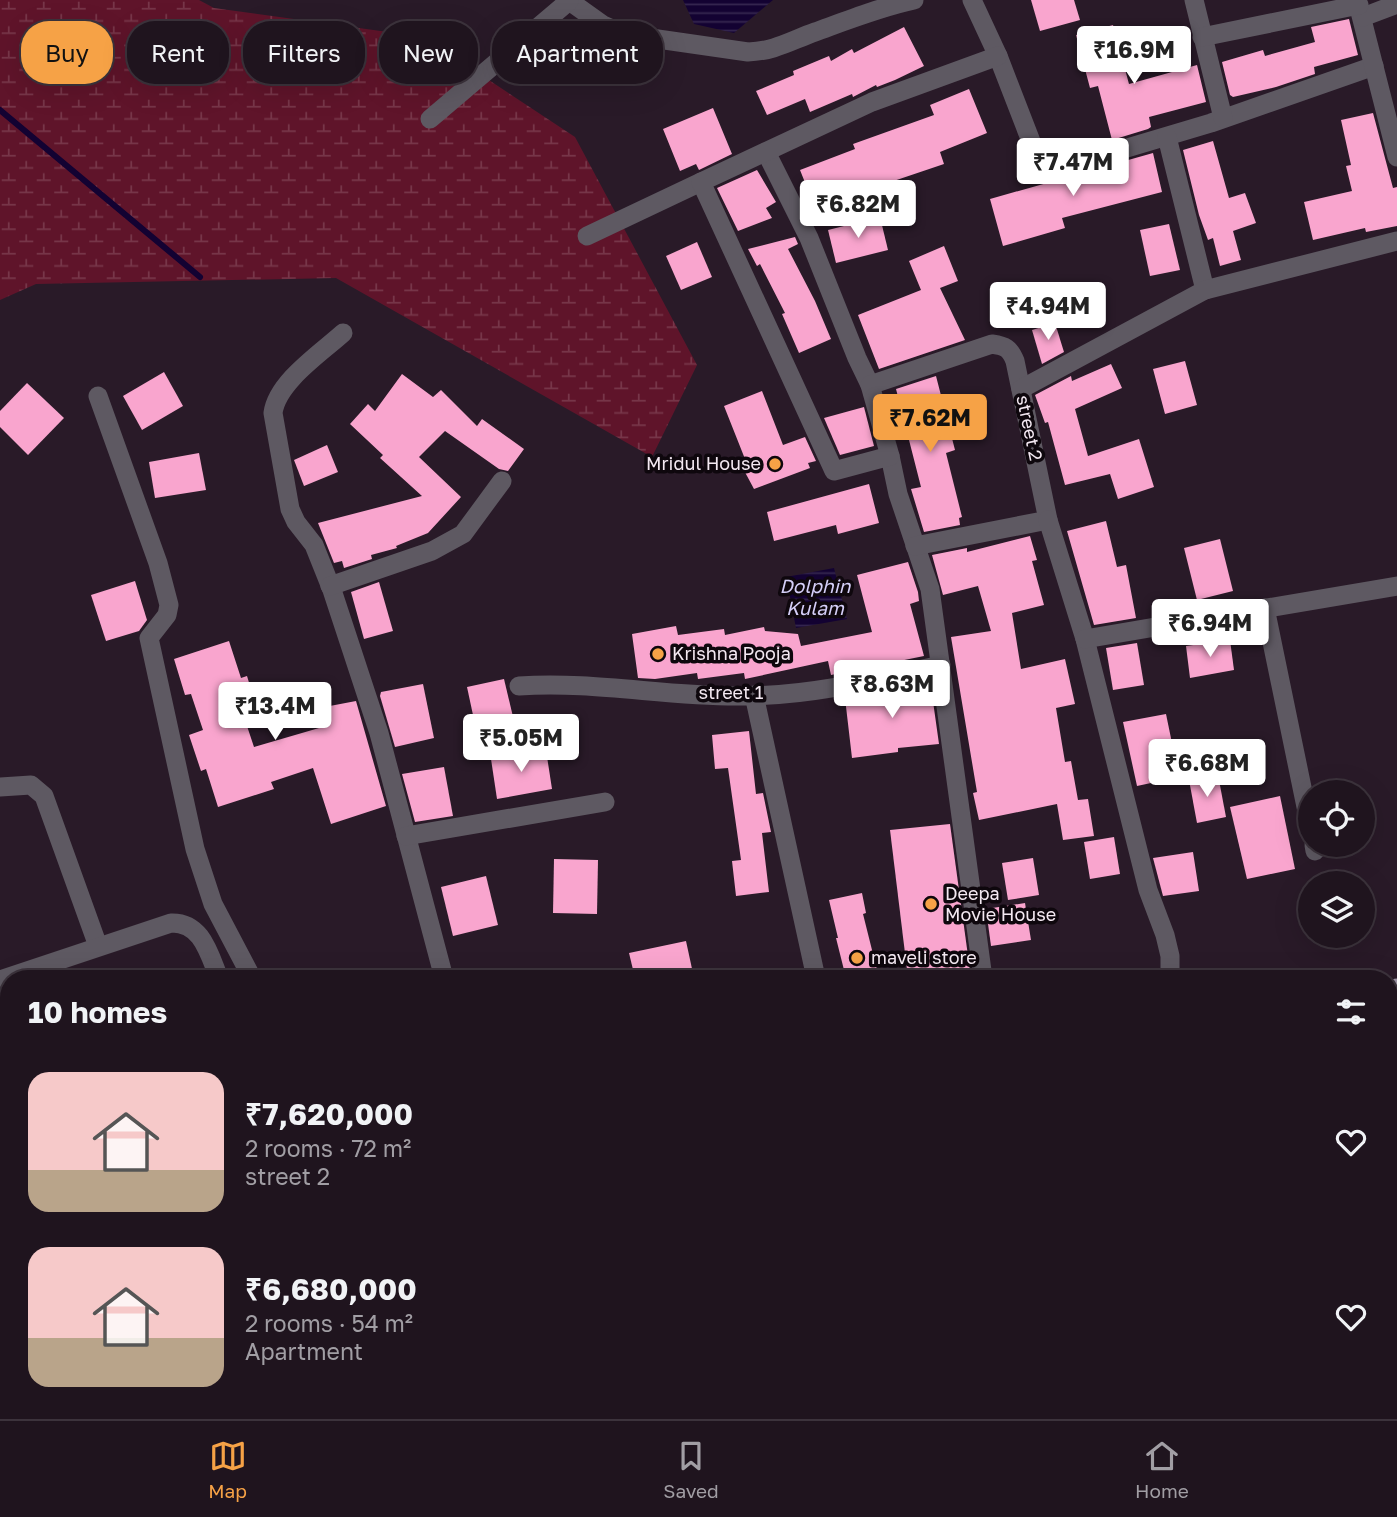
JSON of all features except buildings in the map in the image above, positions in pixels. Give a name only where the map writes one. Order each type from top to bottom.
[{"type":"street","points":[[430,119],[569,1],[603,26],[623,34],[748,52],[768,51],[894,2],[914,0]]},
{"type":"street","points":[[972,0],[998,56],[1032,144],[1042,156],[1055,163],[1070,165],[1167,137],[1374,66]]},
{"type":"street","points":[[1194,0],[1223,118]]},
{"type":"street","points":[[1202,37],[1360,7],[1397,4]]},
{"type":"street","points":[[1360,7],[1397,156]]},
{"type":"street","points":[[587,236],[872,102],[998,56]]},
{"type":"street","points":[[1167,137],[1205,290]]},
{"type":"street","points":[[766,152],[809,238],[870,385],[898,494],[930,589],[982,970]]},
{"type":"street","points":[[701,182],[834,471],[890,456]]},
{"type":"street","points":[[1021,389],[1205,290],[1397,241]]},
{"type":"street","points":[[343,333],[285,385],[275,400],[273,412],[290,509],[296,522],[314,545],[379,733],[442,970]]},
{"type":"street","name":"street 2","points":[[870,385],[992,344],[1003,345],[1011,350],[1048,520],[1084,639],[1148,890],[1165,935],[1170,970]]},
{"type":"street","points":[[98,396],[158,563],[169,606],[167,615],[149,638],[195,849],[214,904],[248,970]]},
{"type":"street","points":[[330,586],[432,551],[463,534],[502,481]]},
{"type":"street","points":[[915,546],[1048,520]]},
{"type":"street","points":[[1084,639],[1397,586]]},
{"type":"street","points":[[1265,608],[1300,780]]},
{"type":"street","name":"street 1","points":[[519,685],[554,683],[737,696],[819,689],[941,665]]},
{"type":"street","points":[[754,695],[814,970]]},
{"type":"street","points":[[0,787],[31,785],[44,796],[98,946]]},
{"type":"street","points":[[406,836],[605,802]]},
{"type":"street","points":[[29,970],[171,923],[182,923],[200,936],[215,970]]},
{"type":"green space","points":[[0,0],[199,0],[214,8],[308,21],[243,21],[243,84],[365,84],[365,29],[379,31],[379,84],[478,84],[478,73],[575,137],[697,365],[652,457],[336,278],[36,284],[0,300]]},
{"type":"water","points":[[683,0],[773,0],[734,33],[694,24]]},
{"type":"water","name":"Dolphin Kulam","points":[[834,568],[847,619],[796,628],[786,577]]},
{"type":"waterway","points":[[0,110],[200,277]]},
{"type":"place","name":"Mridul House","points":[[775,464]]},
{"type":"place","name":"Krishna Pooja","points":[[658,654]]},
{"type":"place","name":"Deepa Movie House","points":[[931,904]]},
{"type":"place","name":"maveli store","points":[[857,958]]}]
